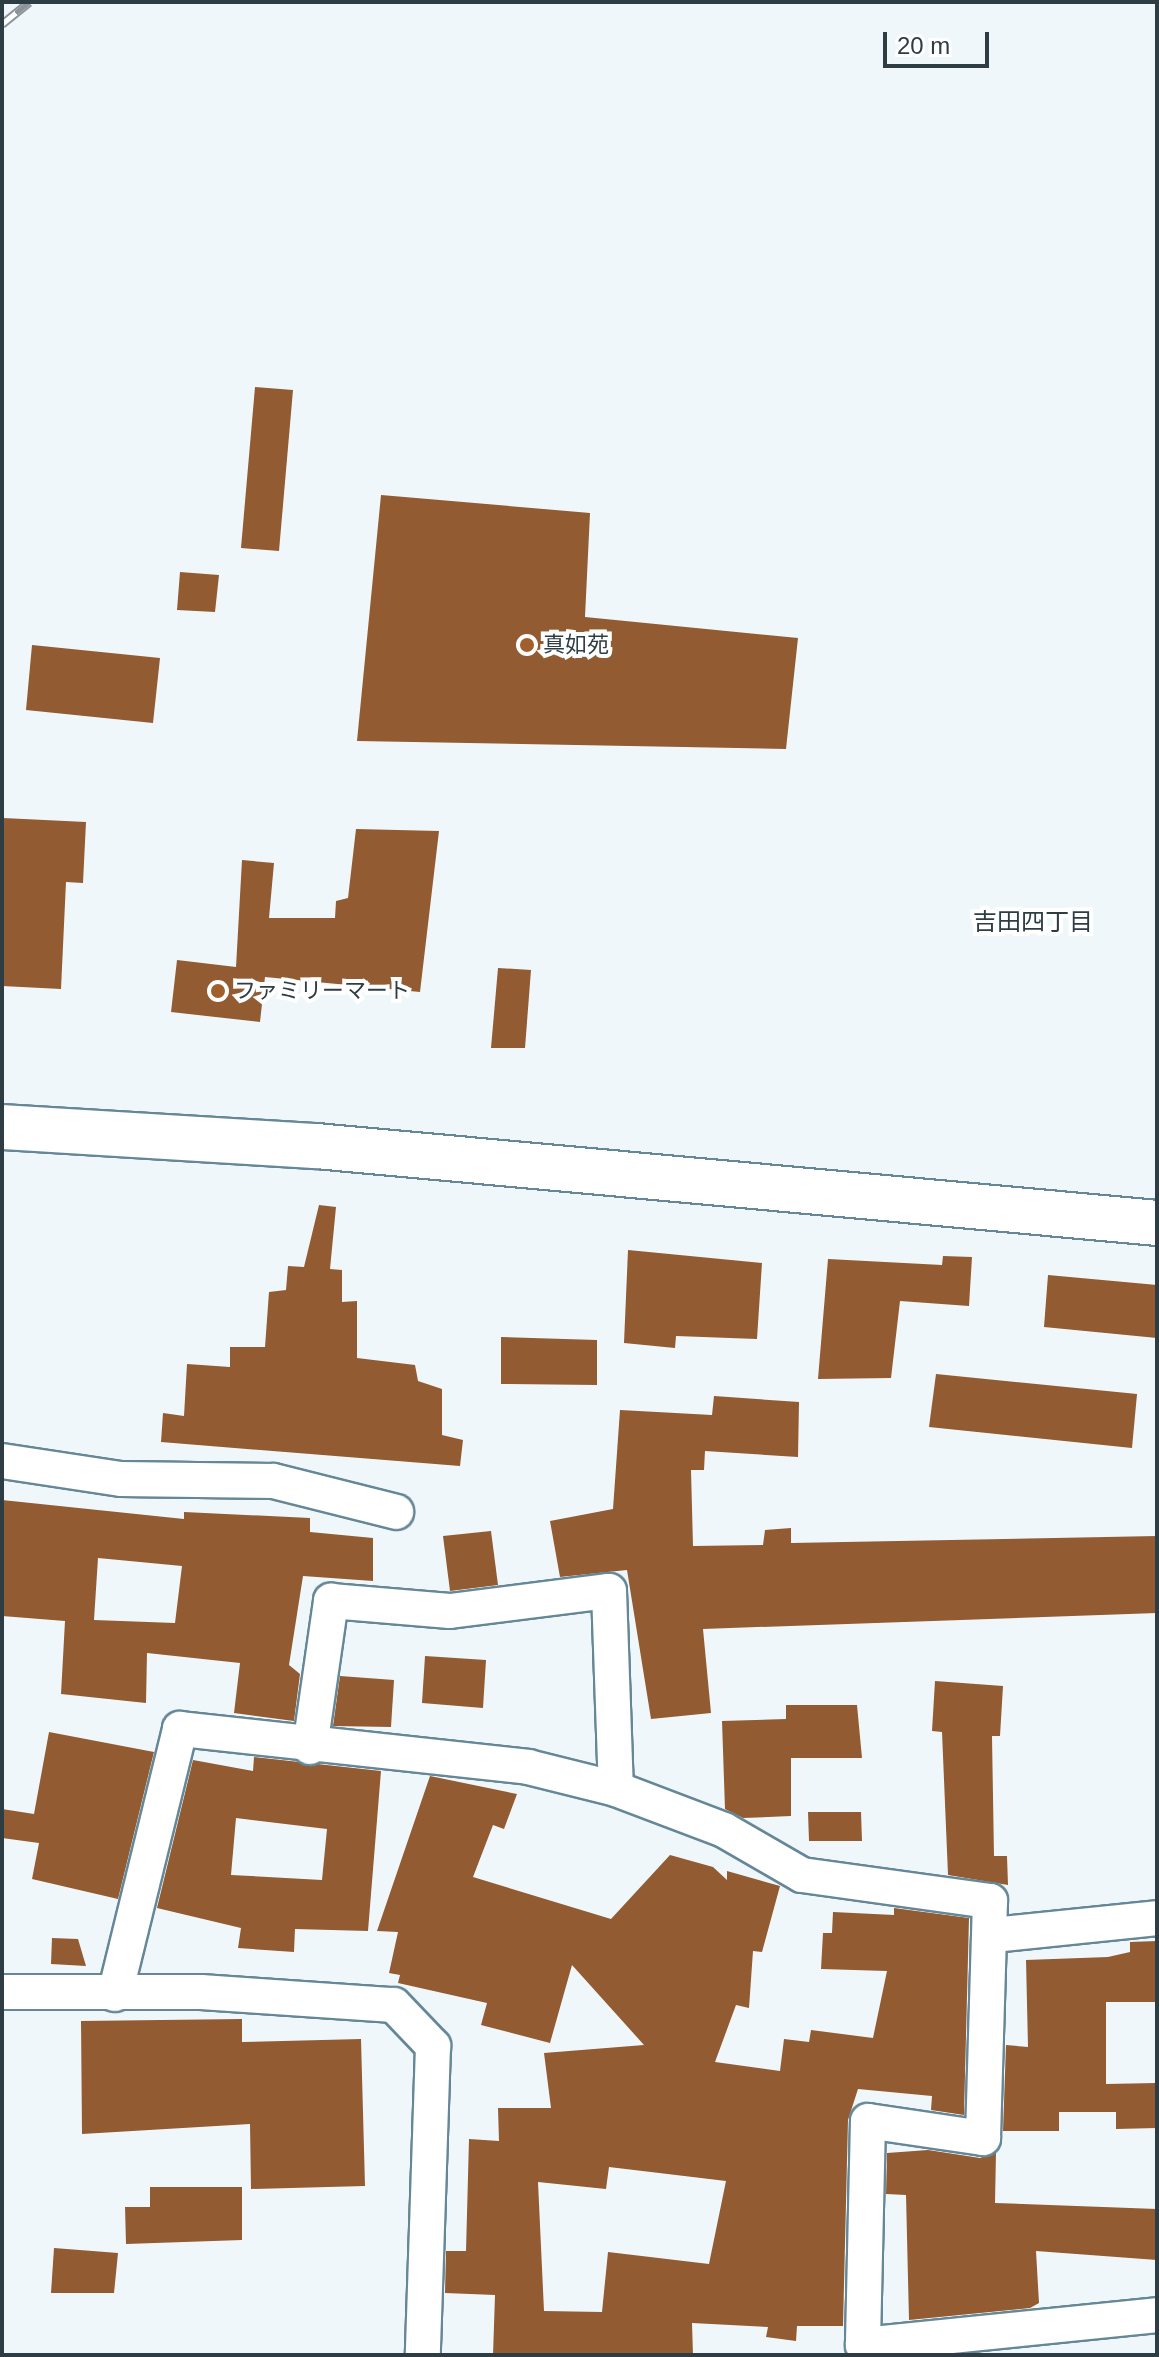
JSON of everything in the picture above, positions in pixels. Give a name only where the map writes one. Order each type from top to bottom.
[{"type":"street","points":[[2,1127],[316,1146],[1157,1223]]},
{"type":"street","points":[[2,1461],[121,1479],[273,1481],[396,1512]]},
{"type":"street","points":[[310,1747],[331,1601],[450,1611],[609,1591],[616,1789]]},
{"type":"street","points":[[115,1994],[180,1729],[310,1747],[513,1765],[616,1789],[724,1830],[802,1875],[990,1901],[993,1935],[983,2138],[868,2121],[863,2345],[1157,2315]]},
{"type":"street","points":[[993,1935],[1157,1918]]},
{"type":"street","points":[[2,1992],[394,2005],[433,2046],[423,2355]]},
{"type":"building","points":[[255,387],[293,390],[279,551],[241,548]]},
{"type":"building","points":[[381,495],[590,513],[585,617],[798,638],[786,749],[357,741]]},
{"type":"building","points":[[180,572],[219,575],[215,612],[177,610]]},
{"type":"building","points":[[32,645],[160,658],[153,723],[26,710]]},
{"type":"building","points":[[3,818],[86,822],[83,883],[66,882],[61,989],[2,986]]},
{"type":"building","points":[[356,829],[439,831],[420,992],[265,977],[260,1022],[171,1012],[177,960],[236,967],[242,860],[274,863],[269,918],[335,918],[336,901],[348,898]]},
{"type":"building","points":[[498,968],[531,970],[525,1048],[491,1048]]},
{"type":"building","points":[[319,1205],[336,1207],[330,1269],[342,1270],[342,1302],[357,1301],[357,1358],[415,1365],[418,1381],[442,1389],[442,1435],[463,1440],[460,1466],[161,1442],[163,1413],[184,1416],[187,1364],[230,1367],[230,1347],[265,1347],[269,1292],[286,1290],[288,1266],[304,1267]]},
{"type":"building","points":[[628,1250],[762,1263],[757,1339],[676,1336],[675,1348],[624,1343]]},
{"type":"building","points":[[943,1256],[972,1257],[969,1306],[900,1301],[891,1378],[818,1379],[828,1259],[942,1265]]},
{"type":"building","points":[[1048,1275],[1157,1285],[1157,1338],[1044,1327]]},
{"type":"building","points":[[501,1337],[597,1340],[597,1385],[501,1384]]},
{"type":"building","points":[[936,1374],[1137,1394],[1132,1448],[929,1427]]},
{"type":"building","points":[[714,1396],[799,1402],[798,1457],[705,1451],[704,1470],[691,1470],[693,1546],[763,1545],[765,1530],[791,1528],[791,1543],[1157,1536],[1157,1613],[703,1629],[711,1713],[651,1719],[627,1570],[560,1577],[550,1521],[613,1509],[620,1410],[712,1415]]},
{"type":"building","points":[[2,1500],[184,1519],[184,1512],[310,1518],[310,1532],[373,1538],[373,1581],[303,1576],[289,1665],[300,1674],[294,1721],[234,1713],[240,1663],[147,1653],[146,1703],[61,1694],[65,1621],[2,1616]],"holes":[[[98,1558],[182,1566],[175,1623],[94,1620]]]},
{"type":"building","points":[[491,1531],[498,1585],[450,1591],[443,1536]]},
{"type":"building","points":[[425,1656],[486,1660],[483,1708],[422,1703]]},
{"type":"building","points":[[340,1676],[394,1680],[391,1727],[333,1726]]},
{"type":"building","points":[[935,1681],[1003,1686],[1000,1736],[992,1736],[994,1856],[1007,1856],[1008,1885],[948,1875],[942,1732],[932,1731]]},
{"type":"building","points":[[786,1705],[857,1705],[862,1758],[791,1758],[791,1816],[743,1818],[725,1809],[722,1721],[786,1719]]},
{"type":"building","points":[[49,1732],[154,1752],[118,1899],[32,1879],[39,1843],[2,1838],[2,1809],[34,1814]]},
{"type":"building","points":[[254,1757],[381,1771],[368,1931],[295,1929],[294,1952],[238,1948],[241,1928],[157,1908],[193,1760],[253,1771]],"holes":[[[236,1818],[327,1829],[322,1880],[231,1875]]]},
{"type":"building","points":[[430,1776],[517,1794],[504,1829],[493,1825],[473,1877],[611,1919],[670,1855],[713,1867],[727,1880],[727,1871],[780,1886],[762,1952],[753,1951],[749,2008],[736,2005],[715,2062],[780,2071],[784,2039],[809,2042],[811,2030],[873,2038],[887,1971],[821,1969],[823,1933],[832,1933],[833,1912],[894,1915],[894,1908],[969,1918],[964,2115],[931,2110],[932,2096],[858,2089],[848,2120],[843,2326],[797,2326],[796,2341],[766,2337],[768,2327],[692,2323],[693,2355],[493,2355],[495,2295],[445,2293],[446,2251],[466,2251],[469,2139],[499,2141],[498,2108],[551,2108],[544,2053],[644,2045],[572,1965],[550,2043],[481,2025],[487,2003],[398,1983],[400,1975],[389,1973],[398,1932],[377,1931]],"holes":[[[609,2167],[726,2181],[709,2264],[608,2252],[602,2312],[544,2311],[538,2182],[606,2189]]]},
{"type":"building","points":[[808,1812],[861,1812],[862,1841],[809,1841]]},
{"type":"building","points":[[52,1938],[78,1939],[86,1966],[51,1964]]},
{"type":"building","points":[[1157,1941],[1157,2002],[1106,2002],[1106,2084],[1156,2083],[1157,2128],[1116,2129],[1116,2112],[1059,2112],[1059,2131],[1003,2131],[1006,2045],[1028,2047],[1026,1960],[1108,1957],[1130,1952],[1130,1942]]},
{"type":"building","points":[[242,2019],[242,2042],[361,2039],[365,2186],[251,2189],[250,2124],[82,2134],[81,2021]]},
{"type":"building","points":[[928,2150],[980,2158],[996,2152],[995,2203],[1157,2209],[1157,2260],[1036,2251],[1039,2303],[1030,2308],[909,2320],[906,2195],[886,2194],[887,2153]]},
{"type":"building","points":[[150,2187],[242,2187],[242,2240],[126,2244],[125,2207],[150,2207]]},
{"type":"building","points":[[54,2248],[118,2253],[114,2293],[51,2293]]},
{"type":"railway","points":[[2,24],[29,2]]},
{"type":"place","name":"真如苑","points":[[527,645]]},
{"type":"place","name":"ファミリーマート","points":[[218,991]]},
{"type":"district","name":"吉田四丁目","points":[[1033,922]]}]
